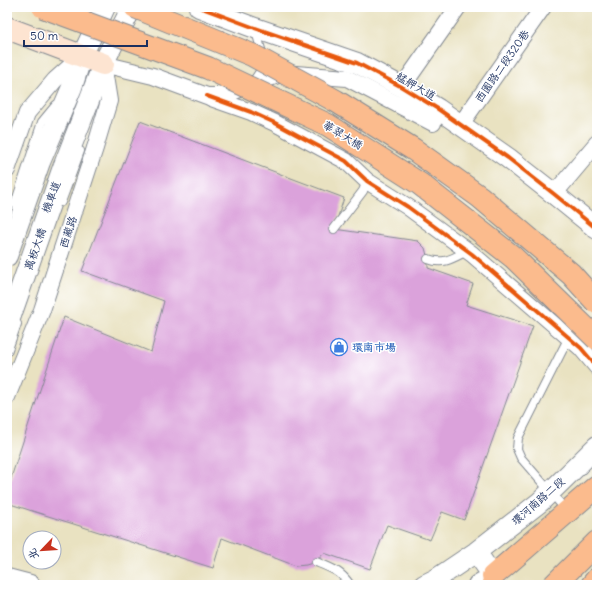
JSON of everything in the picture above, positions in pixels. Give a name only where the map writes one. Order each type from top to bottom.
[{"type":"highway","name":"華翠大橋","points":[[43,7],[208,68],[328,124],[420,184],[507,252],[597,339]]},
{"type":"highway","points":[[133,7],[252,55],[336,101],[413,149],[480,197],[570,274],[597,303]]},
{"type":"highway","points":[[490,582],[597,486]]},
{"type":"highway","points":[[554,585],[597,542]]},
{"type":"highway","points":[[592,585],[597,579]]},
{"type":"main road","points":[[7,28],[103,64]]},
{"type":"street","points":[[7,256],[35,161],[72,87],[82,56],[105,7]]},
{"type":"street","points":[[67,172],[92,93],[103,64],[133,7]]},
{"type":"street","name":"艋舺大道","points":[[199,7],[356,63],[402,87],[438,109],[445,124]]},
{"type":"street","points":[[402,87],[458,7]]},
{"type":"street","name":"西園路二段320巷","points":[[445,124],[543,7]]},
{"type":"street","points":[[7,170],[27,113],[54,80],[82,56]]},
{"type":"street","name":"艋舺大道","points":[[103,64],[153,76],[207,96],[221,96],[283,74],[347,78],[445,124],[508,158],[597,230]]},
{"type":"street","name":"西藏路","points":[[7,397],[42,310],[110,102],[103,64]]},
{"type":"street","points":[[207,96],[269,120],[346,161],[367,181],[408,207],[467,250],[582,348],[597,367]]},
{"type":"street","points":[[554,194],[597,143]]},
{"type":"street","name":"萬板大橋","points":[[13,322],[67,172]]},
{"type":"street","name":"環河南路二段","points":[[424,585],[436,580],[476,552],[540,502],[597,446]]},
{"type":"street","points":[[476,552],[490,582]]},
{"type":"street","points":[[7,579],[30,585]]},
{"type":"lane","points":[[252,85],[261,70],[262,53],[255,28]]},
{"type":"lane","points":[[86,129],[92,93]]},
{"type":"lane","name":"機車道","points":[[58,210],[67,172],[82,144]]},
{"type":"lane","points":[[11,215],[35,161]]},
{"type":"lane","points":[[334,229],[363,191],[367,181]]},
{"type":"lane","points":[[428,259],[436,262],[444,262],[467,250]]},
{"type":"lane","points":[[7,352],[13,322]]},
{"type":"lane","points":[[568,512],[521,458],[517,449],[518,438],[569,337]]},
{"type":"lane","points":[[316,562],[334,569],[344,576],[350,585]]},
{"type":"building","name":"環南市場","points":[[140,121],[344,198],[334,229],[418,241],[425,248],[428,259],[428,268],[473,284],[466,305],[533,326],[464,520],[442,512],[430,540],[387,525],[370,569],[324,553],[316,562],[296,566],[222,538],[213,568],[7,503],[7,490],[64,317],[151,352],[164,301],[82,271]]},
{"type":"cycle path","points":[[199,7],[357,63],[402,87],[438,109],[508,158],[597,229]]},
{"type":"cycle path","points":[[207,96],[251,112],[275,123],[346,161],[367,181],[408,207],[472,254],[581,348],[597,367]]},
{"type":"place","name":"環南市場","points":[[339,347]]}]
